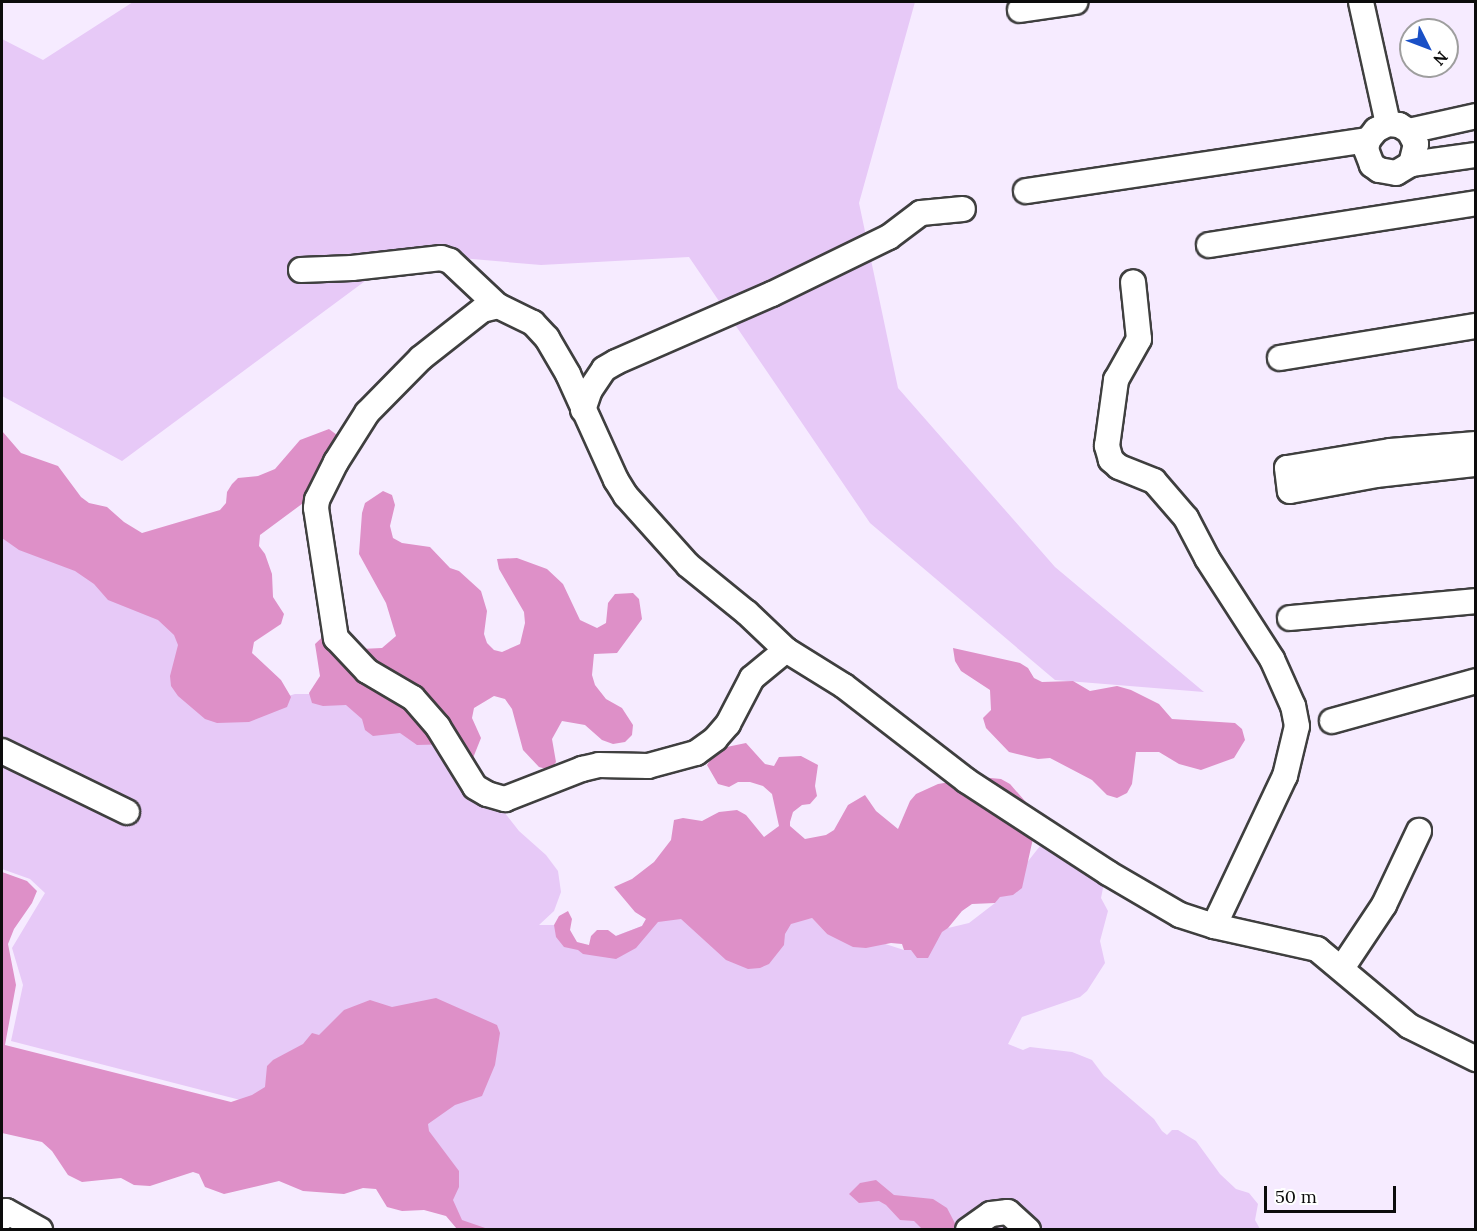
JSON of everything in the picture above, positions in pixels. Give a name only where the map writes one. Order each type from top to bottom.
[{"type":"street","points":[[1020,10],[1075,2]]},
{"type":"street","points":[[1361,2],[1398,128],[1414,137],[1416,151],[1411,164]]},
{"type":"street","points":[[1476,116],[1376,130],[1368,140],[1368,157],[1379,170],[1396,173],[1411,164],[1476,155]]},
{"type":"street","points":[[1026,191],[1368,140]]},
{"type":"street","points":[[1209,245],[1475,203]]},
{"type":"street","points":[[583,410],[590,390],[604,369],[616,362],[772,294],[889,237],[921,213],[963,209]]},
{"type":"street","points":[[301,270],[352,268],[441,258],[450,261],[498,306],[533,323],[547,338],[568,374],[583,410],[626,496],[688,565],[747,613],[786,650],[844,686],[874,712],[967,781],[1108,873],[1180,915],[1214,926],[1317,950],[1342,968],[1409,1026],[1476,1059]]},
{"type":"street","points":[[1133,282],[1140,339],[1116,380],[1107,446],[1111,460],[1119,467],[1154,481],[1186,518],[1207,558],[1272,659],[1293,706],[1297,726],[1285,776],[1214,926]]},
{"type":"street","points":[[498,306],[482,310],[421,358],[367,413],[336,462],[317,500],[316,508],[336,638],[339,644],[375,677],[413,698],[438,727],[475,787],[496,799],[505,799],[598,765],[648,766],[696,753],[715,739],[728,724],[752,678],[786,650]]},
{"type":"street","points":[[1280,358],[1476,326]]},
{"type":"street","points":[[1374,465],[1431,458],[1476,444]]},
{"type":"street","points":[[1431,458],[1476,464]]},
{"type":"street","points":[[1290,618],[1476,602]]},
{"type":"street","points":[[1332,721],[1476,681]]},
{"type":"street","points":[[2,751],[127,812]]},
{"type":"street","points":[[1342,968],[1384,905],[1419,831]]},
{"type":"street","points":[[2,1218],[6,1211],[40,1230]]},
{"type":"street","points":[[968,1230],[991,1214],[1008,1212],[1028,1230]]},
{"type":"shaded area","points":[[133,2],[915,2],[859,203],[898,388],[1055,567],[1204,692],[1055,680],[870,523],[689,257],[541,265],[403,253],[122,461],[2,396],[2,39],[43,60]]},
{"type":"shaded area","points":[[329,429],[337,435],[344,455],[314,495],[260,535],[259,546],[265,554],[272,574],[273,597],[284,614],[281,624],[254,642],[252,653],[281,680],[291,697],[287,707],[249,722],[217,723],[205,719],[178,696],[171,686],[170,676],[178,645],[174,635],[158,620],[108,600],[94,584],[75,571],[19,550],[2,538],[2,431],[21,453],[58,466],[81,497],[89,503],[107,507],[124,522],[142,533],[220,510],[226,503],[227,492],[238,478],[258,476],[275,469],[300,440]]},
{"type":"shaded area","points":[[383,491],[392,495],[395,505],[390,526],[393,538],[402,543],[430,547],[450,568],[459,571],[481,591],[487,611],[484,634],[487,643],[494,650],[502,652],[520,644],[525,623],[524,612],[499,569],[497,559],[517,558],[547,569],[563,584],[580,620],[597,628],[606,623],[608,603],[615,594],[633,593],[639,599],[642,619],[617,653],[594,654],[592,675],[595,685],[606,699],[622,708],[633,725],[632,735],[625,742],[613,744],[602,740],[585,725],[562,721],[552,739],[556,762],[550,770],[539,767],[523,750],[512,709],[505,699],[494,696],[474,708],[472,718],[481,738],[473,758],[465,762],[454,744],[417,745],[400,733],[373,736],[365,730],[362,719],[346,705],[323,706],[312,703],[309,693],[320,676],[315,644],[330,630],[361,649],[382,648],[396,636],[386,603],[359,554],[362,513],[365,503]]},
{"type":"shaded area","points":[[2,523],[163,609],[278,699],[295,694],[313,694],[453,726],[473,758],[489,793],[519,831],[546,855],[558,871],[561,892],[554,911],[539,925],[554,925],[570,930],[578,950],[642,926],[646,919],[672,901],[774,923],[812,918],[827,934],[876,941],[904,950],[948,928],[969,923],[995,903],[1040,846],[1055,849],[1104,883],[1101,898],[1108,911],[1100,941],[1105,963],[1087,991],[1080,997],[1022,1017],[1008,1044],[1023,1050],[1030,1047],[1072,1052],[1092,1060],[1104,1076],[1154,1119],[1162,1131],[1167,1135],[1172,1130],[1178,1130],[1196,1141],[1220,1174],[1236,1189],[1249,1193],[1258,1204],[1255,1220],[1260,1229],[470,1229],[252,1103],[11,1041],[23,985],[12,948],[45,893],[30,879],[2,869]]},
{"type":"shaded area","points":[[953,648],[1020,663],[1028,668],[1034,678],[1042,682],[1073,681],[1090,691],[1117,686],[1131,690],[1159,704],[1172,719],[1235,723],[1242,729],[1245,740],[1234,758],[1201,770],[1179,764],[1159,752],[1136,752],[1132,784],[1127,793],[1117,798],[1107,795],[1092,780],[1050,758],[1038,759],[1009,752],[986,728],[983,718],[991,710],[990,690],[961,671],[955,661]]},
{"type":"shaded area","points":[[746,743],[765,764],[774,766],[779,757],[801,756],[818,765],[815,786],[817,796],[810,804],[802,805],[793,812],[790,822],[790,826],[805,839],[826,835],[834,830],[848,805],[865,795],[876,811],[898,829],[910,801],[916,794],[938,784],[980,777],[1001,779],[1010,784],[1038,816],[1022,888],[1013,895],[1000,897],[995,903],[972,904],[962,911],[942,932],[928,958],[917,958],[911,950],[904,950],[902,944],[853,947],[827,934],[812,918],[791,924],[785,934],[784,945],[769,964],[760,968],[748,969],[726,960],[681,919],[658,922],[636,948],[616,959],[583,954],[578,950],[564,947],[556,937],[554,925],[559,916],[568,911],[572,919],[570,930],[577,942],[589,945],[591,936],[597,930],[608,930],[616,936],[642,926],[646,919],[635,912],[614,887],[632,879],[654,862],[671,840],[674,820],[683,818],[702,821],[719,812],[737,810],[746,815],[764,837],[779,826],[772,794],[763,786],[750,782],[738,782],[729,787],[718,784],[707,765],[717,749]]},
{"type":"shaded area","points":[[2,872],[27,881],[37,891],[32,903],[14,929],[8,944],[16,985],[5,1045],[231,1102],[252,1095],[265,1087],[267,1066],[273,1060],[303,1044],[312,1033],[319,1035],[344,1010],[370,1000],[392,1007],[436,998],[497,1025],[500,1033],[495,1065],[482,1096],[455,1105],[428,1124],[429,1131],[459,1171],[459,1187],[453,1200],[462,1220],[488,1229],[457,1229],[446,1216],[424,1210],[402,1211],[387,1207],[376,1189],[363,1188],[344,1194],[303,1191],[279,1181],[224,1194],[205,1187],[199,1174],[193,1172],[150,1186],[134,1185],[121,1178],[82,1182],[68,1175],[52,1151],[42,1142],[2,1133]]},
{"type":"shaded area","points":[[876,1180],[894,1195],[933,1199],[947,1208],[958,1229],[922,1229],[914,1221],[900,1220],[879,1201],[859,1203],[849,1194],[860,1183]]}]
